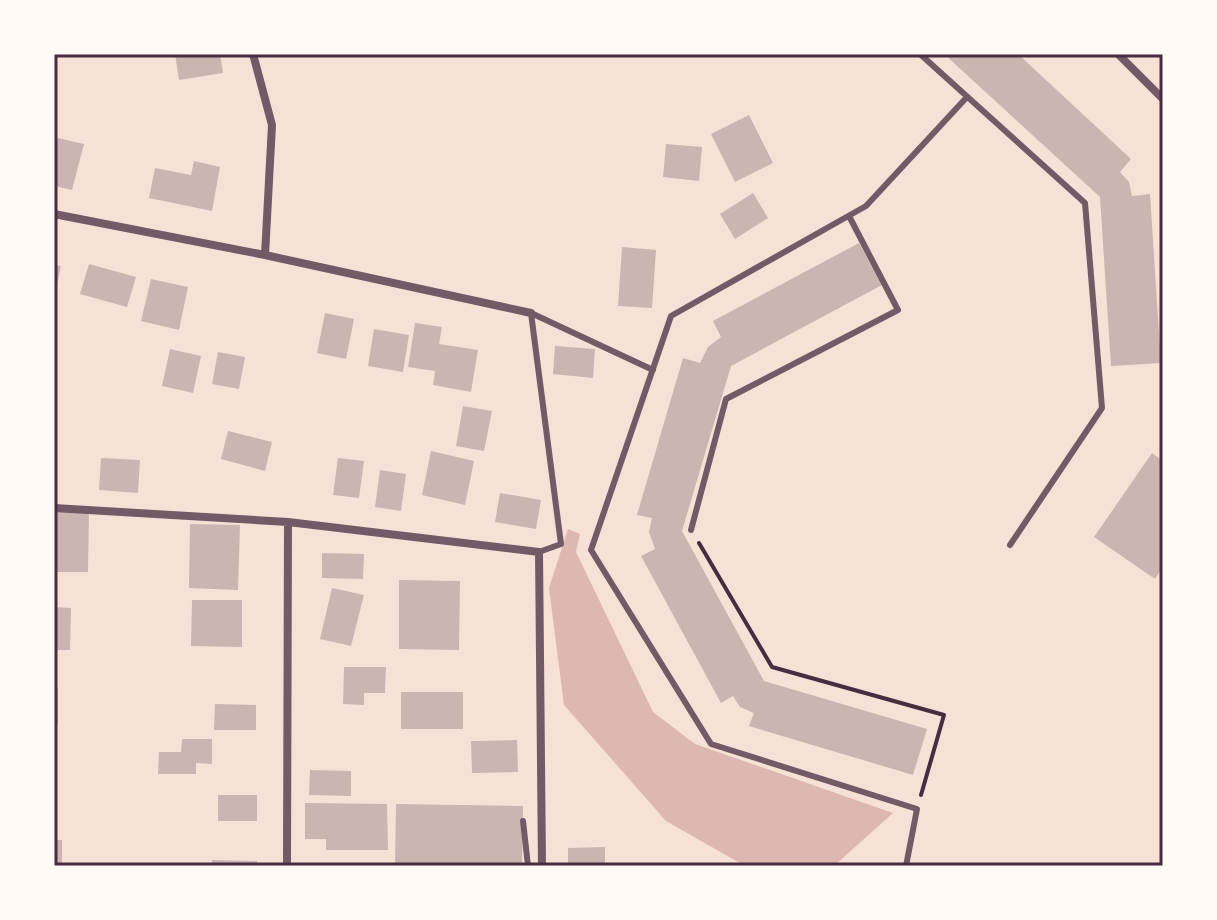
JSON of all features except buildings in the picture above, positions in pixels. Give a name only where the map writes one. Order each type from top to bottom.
[{"type":"street","points":[[253,54],[272,125],[265,255]]},
{"type":"street","points":[[1118,54],[1163,99]]},
{"type":"street","points":[[54,214],[265,255],[531,313]]},
{"type":"street","points":[[54,508],[288,522],[539,552],[542,866]]},
{"type":"street","points":[[287,866],[288,522]]},
{"type":"lane","points":[[920,54],[1085,203],[1102,408],[1010,545]]},
{"type":"lane","points":[[906,866],[917,809],[711,744],[591,550],[671,316],[866,206],[967,97]]},
{"type":"lane","points":[[691,530],[726,399],[898,310],[849,216]]},
{"type":"lane","points":[[531,313],[653,370]]},
{"type":"lane","points":[[531,313],[561,544],[539,552]]},
{"type":"lane","points":[[523,821],[528,866]]},
{"type":"path","points":[[699,543],[772,667],[944,715],[917,809]]},
{"type":"shaded area","points":[[568,529],[580,534],[576,552],[653,712],[695,744],[893,813],[834,866],[745,866],[666,821],[564,705],[549,588]]}]
